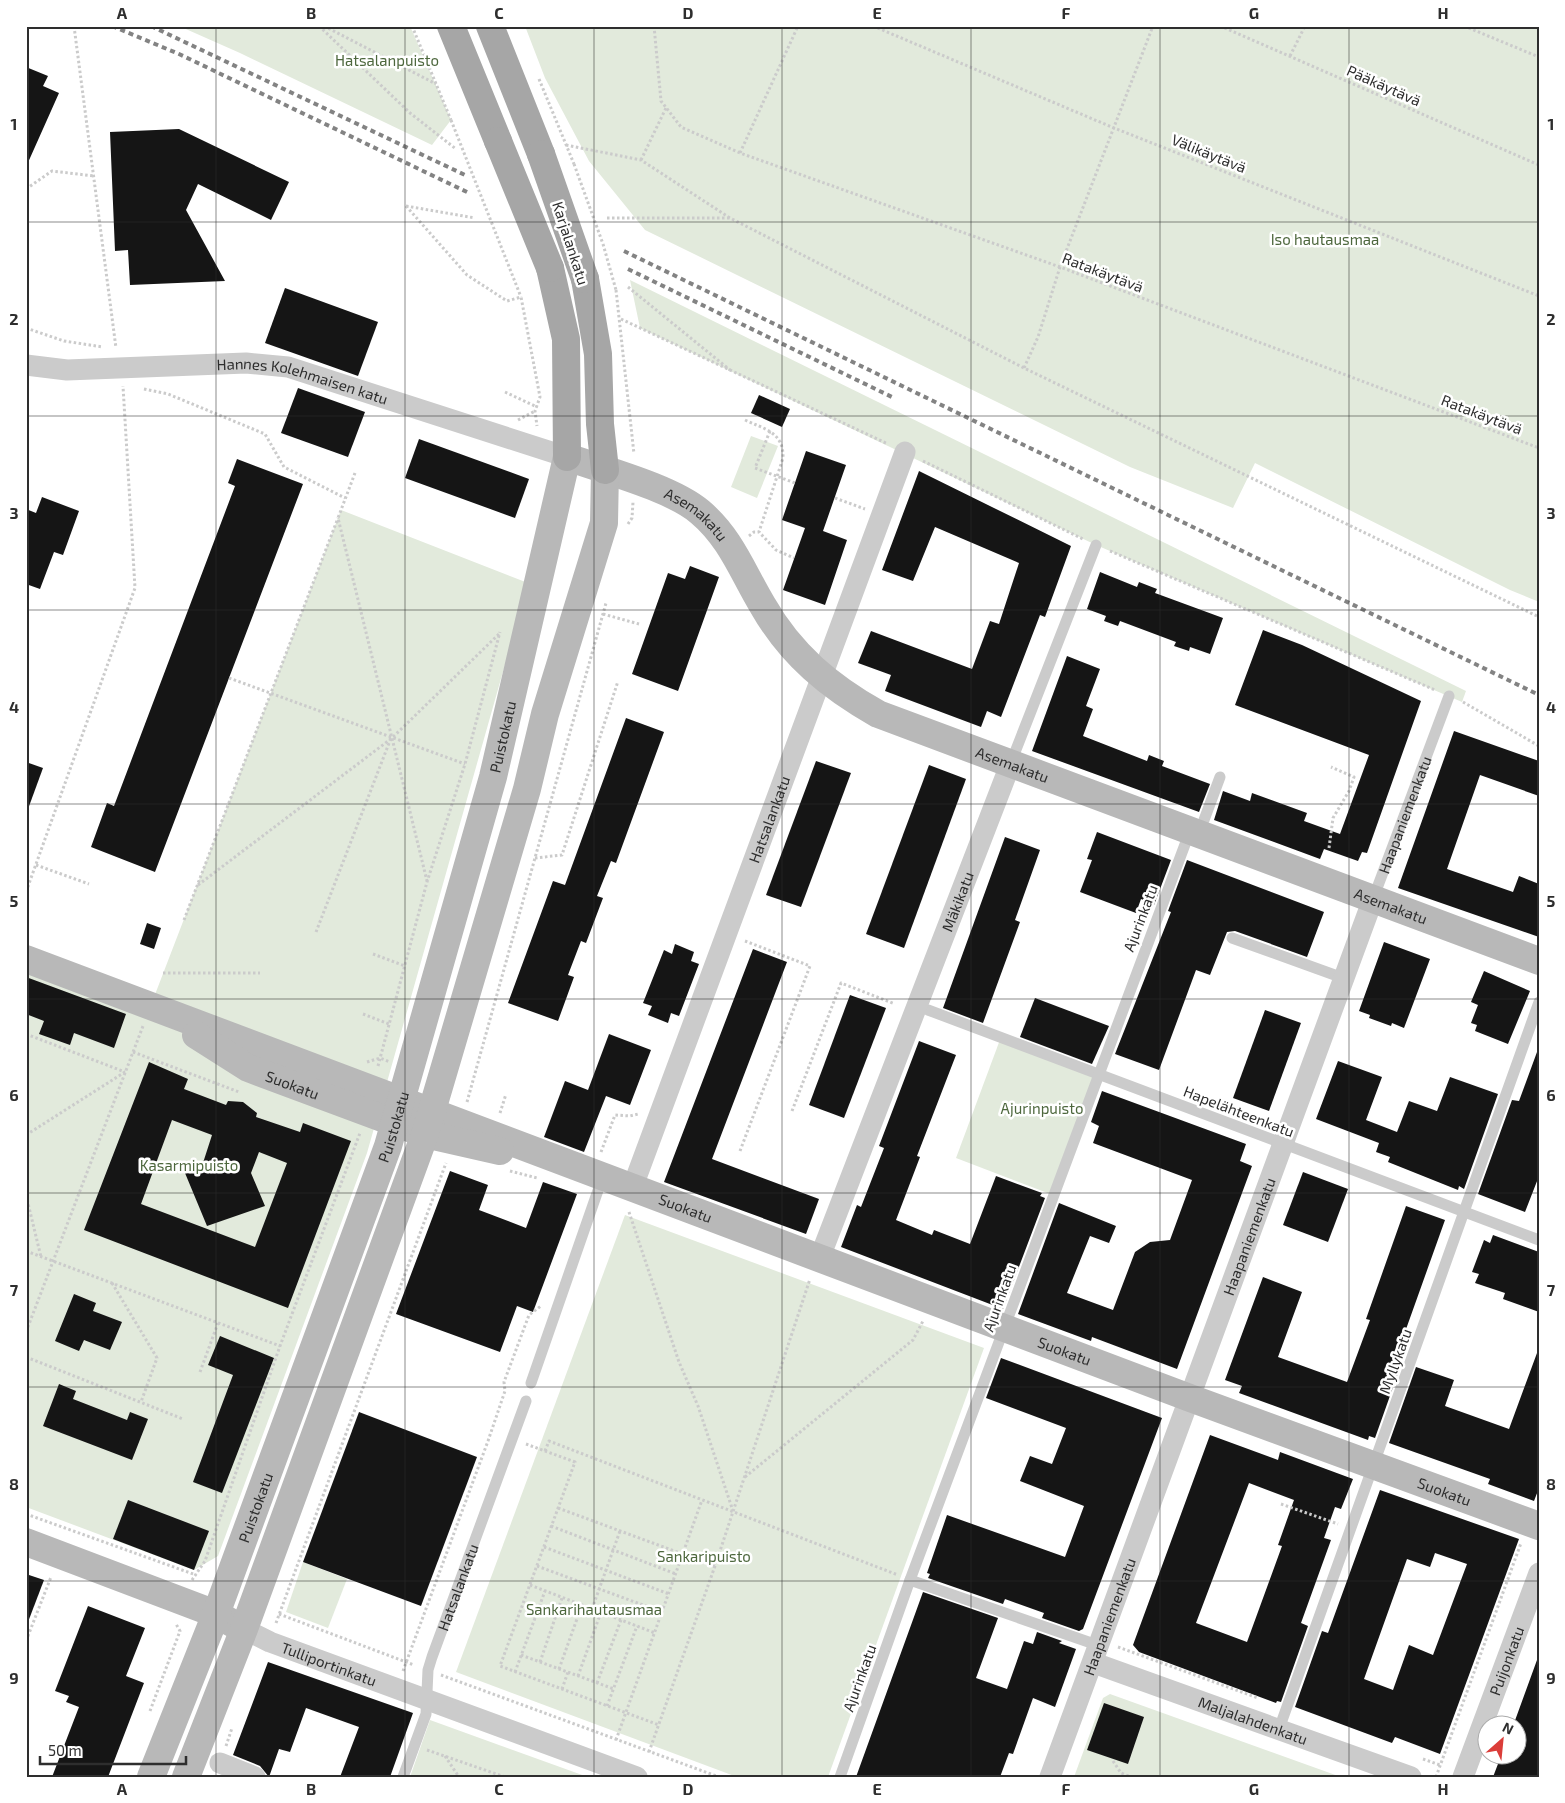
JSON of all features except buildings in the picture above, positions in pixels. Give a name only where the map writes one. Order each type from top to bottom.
[{"type":"main road","name":"Karjalankatu","points":[[451,26],[550,268],[566,339],[568,457]]},
{"type":"main road","name":"Karjalankatu","points":[[490,26],[541,154],[585,279],[598,354],[600,424],[604,470]]},
{"type":"main road","name":"Asemakatu","points":[[568,457],[634,480],[698,510],[715,526],[738,558],[777,628],[793,650],[821,677],[878,714],[1010,765],[1197,826],[1373,900],[1539,961]]},
{"type":"main road","name":"Puistokatu","points":[[151,1777],[216,1614],[388,1146],[493,776],[568,457]]},
{"type":"main road","name":"Puistokatu","points":[[186,1777],[244,1629],[428,1122],[527,789],[545,714],[604,523],[604,470]]},
{"type":"main road","name":"Suokatu","points":[[26,959],[151,1006],[248,1068],[367,1087],[398,1111],[428,1122],[598,1169],[630,1197],[815,1266],[1004,1327],[1373,1465],[1530,1535]]},
{"type":"main road","name":"Tulliportinkatu","points":[[26,1542],[216,1614],[244,1629]]},
{"type":"street","name":"Hannes Kolehmaisen katu","points":[[26,365],[67,370],[119,358],[246,363],[288,367],[568,457]]},
{"type":"street","name":"Hatsalankatu","points":[[630,1197],[905,452]]},
{"type":"street","name":"Mäkikatu","points":[[815,1266],[1010,765]]},
{"type":"street","name":"Haapaniemenkatu","points":[[1050,1777],[1097,1654],[1282,1143],[1373,900]]},
{"type":"street","name":"Puijonkatu","points":[[1463,1777],[1539,1574]]},
{"type":"street","name":"Tulliportinkatu","points":[[244,1629],[270,1642],[427,1700],[608,1772],[636,1777]]},
{"type":"street","name":"Maljalahdenkatu","points":[[1097,1654],[1279,1729],[1411,1777]]},
{"type":"street","points":[[220,1763],[256,1777]]},
{"type":"lane","name":"Mäkikatu","points":[[1010,765],[1096,545]]},
{"type":"lane","name":"Haapaniemenkatu","points":[[1373,900],[1449,696]]},
{"type":"lane","name":"Ajurinkatu","points":[[840,1777],[910,1580],[1098,1074],[1197,826],[1220,776]]},
{"type":"lane","points":[[1232,938],[1343,978]]},
{"type":"lane","name":"Myllykatu","points":[[1279,1729],[1539,1002]]},
{"type":"lane","name":"Hapelähteenkatu","points":[[928,1010],[1539,1240]]},
{"type":"lane","points":[[531,1384],[598,1169]]},
{"type":"lane","name":"Hatsalankatu","points":[[404,1777],[426,1714],[428,1670],[526,1401]]},
{"type":"lane","points":[[910,1580],[1097,1654]]},
{"type":"path","points":[[26,328],[119,358],[74,26]]},
{"type":"path","points":[[319,26],[410,113],[456,148]]},
{"type":"path","points":[[324,26],[436,84]]},
{"type":"path","points":[[412,26],[521,297],[540,397],[535,411],[539,447]]},
{"type":"path","points":[[641,160],[666,108],[660,101],[654,26]]},
{"type":"path","points":[[740,153],[798,26]]},
{"type":"path","name":"Välikäytävä","points":[[873,26],[1114,128],[1539,296]]},
{"type":"path","points":[[1024,368],[1038,337],[1060,267],[1153,26]]},
{"type":"path","name":"Pääkäytävä","points":[[1220,26],[1539,165]]},
{"type":"path","points":[[1290,56],[1305,26]]},
{"type":"path","points":[[1464,26],[1539,57]]},
{"type":"path","points":[[536,72],[574,164],[603,244],[616,290]]},
{"type":"path","name":"Ratakäytävä","points":[[666,108],[681,127],[740,153],[1060,267],[1539,448]]},
{"type":"path","points":[[566,145],[641,160],[730,218],[1024,368],[1539,617]]},
{"type":"path","points":[[26,190],[52,171],[94,176]]},
{"type":"path","points":[[475,218],[406,206],[467,275],[507,301],[521,297]]},
{"type":"path","points":[[607,218],[667,220],[730,218]]},
{"type":"path","points":[[628,286],[735,374]]},
{"type":"path","points":[[621,319],[905,452],[1096,545],[1449,696]]},
{"type":"path","points":[[26,892],[135,588],[123,384],[132,386]]},
{"type":"path","points":[[141,388],[168,394],[265,434],[284,467],[345,498]]},
{"type":"path","points":[[505,392],[538,407]]},
{"type":"path","points":[[745,420],[770,432],[781,441],[784,451],[759,532]]},
{"type":"path","points":[[770,432],[755,468],[795,483]]},
{"type":"path","points":[[184,920],[355,473]]},
{"type":"path","points":[[625,533],[632,518],[634,480]]},
{"type":"path","points":[[835,498],[881,516]]},
{"type":"path","points":[[338,518],[427,882]]},
{"type":"path","points":[[746,540],[754,532],[759,532]]},
{"type":"path","points":[[759,532],[776,550],[794,558]]},
{"type":"path","points":[[270,1642],[458,1131],[608,596]]},
{"type":"path","points":[[603,614],[639,624]]},
{"type":"path","points":[[367,1087],[380,1058],[427,882],[465,764],[503,623]]},
{"type":"path","points":[[197,886],[392,738],[500,633]]},
{"type":"path","points":[[229,678],[465,764]]},
{"type":"path","points":[[535,858],[562,855],[618,681]]},
{"type":"path","points":[[1462,702],[1539,746]]},
{"type":"path","points":[[316,932],[392,738]]},
{"type":"path","points":[[1329,848],[1333,818],[1354,777],[1330,768]]},
{"type":"path","points":[[36,865],[89,884]]},
{"type":"path","points":[[740,1151],[810,966],[742,940]]},
{"type":"path","points":[[373,954],[405,966]]},
{"type":"path","points":[[163,973],[260,973]]},
{"type":"path","points":[[792,1111],[841,983],[896,1004]]},
{"type":"path","points":[[363,1014],[389,1024]]},
{"type":"path","points":[[26,1034],[125,1072]]},
{"type":"path","points":[[26,1332],[133,1052]]},
{"type":"path","points":[[148,1716],[180,1632],[176,1623],[192,1580],[205,1561],[280,1346],[359,1136],[367,1087],[380,1058]]},
{"type":"path","points":[[26,1135],[125,1072]]},
{"type":"path","points":[[499,1116],[506,1094]]},
{"type":"path","points":[[598,1169],[615,1115],[630,1116],[645,1109]]},
{"type":"path","points":[[506,1170],[541,1179]]},
{"type":"path","points":[[26,1195],[41,1257]]},
{"type":"path","points":[[630,1197],[679,1362],[698,1406],[733,1512]]},
{"type":"path","points":[[26,1251],[280,1346]]},
{"type":"path","points":[[650,1752],[715,1566],[815,1266]]},
{"type":"path","points":[[112,1283],[157,1358],[141,1402]]},
{"type":"path","points":[[396,1689],[488,1442],[505,1391],[504,1382],[529,1315],[540,1309],[543,1300]]},
{"type":"path","points":[[744,1477],[913,1340],[925,1318]]},
{"type":"path","points":[[200,1372],[218,1323]]},
{"type":"path","points":[[26,1357],[183,1419]]},
{"type":"path","points":[[511,1438],[575,1462],[500,1666],[659,1725]]},
{"type":"path","points":[[545,1451],[549,1440],[890,1572]]},
{"type":"path","points":[[616,1740],[702,1500]]},
{"type":"path","points":[[1281,1504],[1350,1529]]},
{"type":"path","points":[[558,1508],[715,1566]]},
{"type":"path","points":[[26,1514],[196,1576]]},
{"type":"path","points":[[551,1526],[676,1574]]},
{"type":"path","points":[[592,1609],[620,1531]]},
{"type":"path","points":[[1436,1777],[1530,1535]]},
{"type":"path","points":[[544,1547],[669,1594]]},
{"type":"path","points":[[537,1566],[662,1612]]},
{"type":"path","points":[[26,1641],[51,1576]]},
{"type":"path","points":[[530,1585],[655,1633]]},
{"type":"path","points":[[515,1672],[545,1591]]},
{"type":"path","points":[[540,1662],[562,1598]]},
{"type":"path","points":[[559,1669],[582,1605]]},
{"type":"path","points":[[578,1676],[601,1612]]},
{"type":"path","points":[[597,1683],[621,1620]]},
{"type":"path","points":[[607,1706],[637,1626]]},
{"type":"path","points":[[521,1655],[614,1689]]},
{"type":"path","points":[[562,1689],[568,1672]]},
{"type":"path","points":[[220,1763],[235,1721]]},
{"type":"path","points":[[600,1734],[718,1777]]},
{"type":"path","points":[[415,1745],[504,1777]]},
{"type":"path","points":[[444,1756],[459,1777]]},
{"type":"path","points":[[1113,1761],[1121,1773],[1131,1777]]},
{"type":"green space","name":"Hatsalanpuisto","points":[[179,26],[410,26],[451,120],[432,145],[240,53]]},
{"type":"green space","name":"Iso hautausmaa","points":[[525,26],[1539,26],[1539,602],[1510,590],[1255,463],[1233,508],[1130,467],[645,230],[589,161],[545,78]]},
{"type":"green space","points":[[630,280],[1466,691],[1462,702],[1096,545],[640,328]]},
{"type":"green space","points":[[751,436],[778,446],[757,498],[731,487]]},
{"type":"green space","name":"Kasarmipuisto","points":[[341,510],[528,583],[367,1153],[218,1556],[194,1570],[26,1507],[26,959],[151,1005]]},
{"type":"green space","name":"Ajurinpuisto","points":[[1001,1037],[1098,1074],[1053,1195],[956,1158]]},
{"type":"green space","name":"Sankaripuisto","points":[[625,1215],[984,1348],[828,1777],[737,1777],[456,1672]]},
{"type":"green space","points":[[303,1562],[347,1579],[328,1628],[286,1612]]},
{"type":"green space","points":[[1110,1694],[1341,1777],[1074,1777],[1103,1698]]},
{"type":"green space","points":[[430,1720],[585,1776],[585,1777],[410,1777]]},
{"type":"railway","points":[[112,26],[179,54],[469,193]]},
{"type":"railway","points":[[151,26],[465,175]]},
{"type":"railway","points":[[624,251],[1539,695]]},
{"type":"railway","points":[[628,269],[892,397]]},
{"type":"park label","name":"Sankarihautausmaa","points":[[594,1609]]}]
